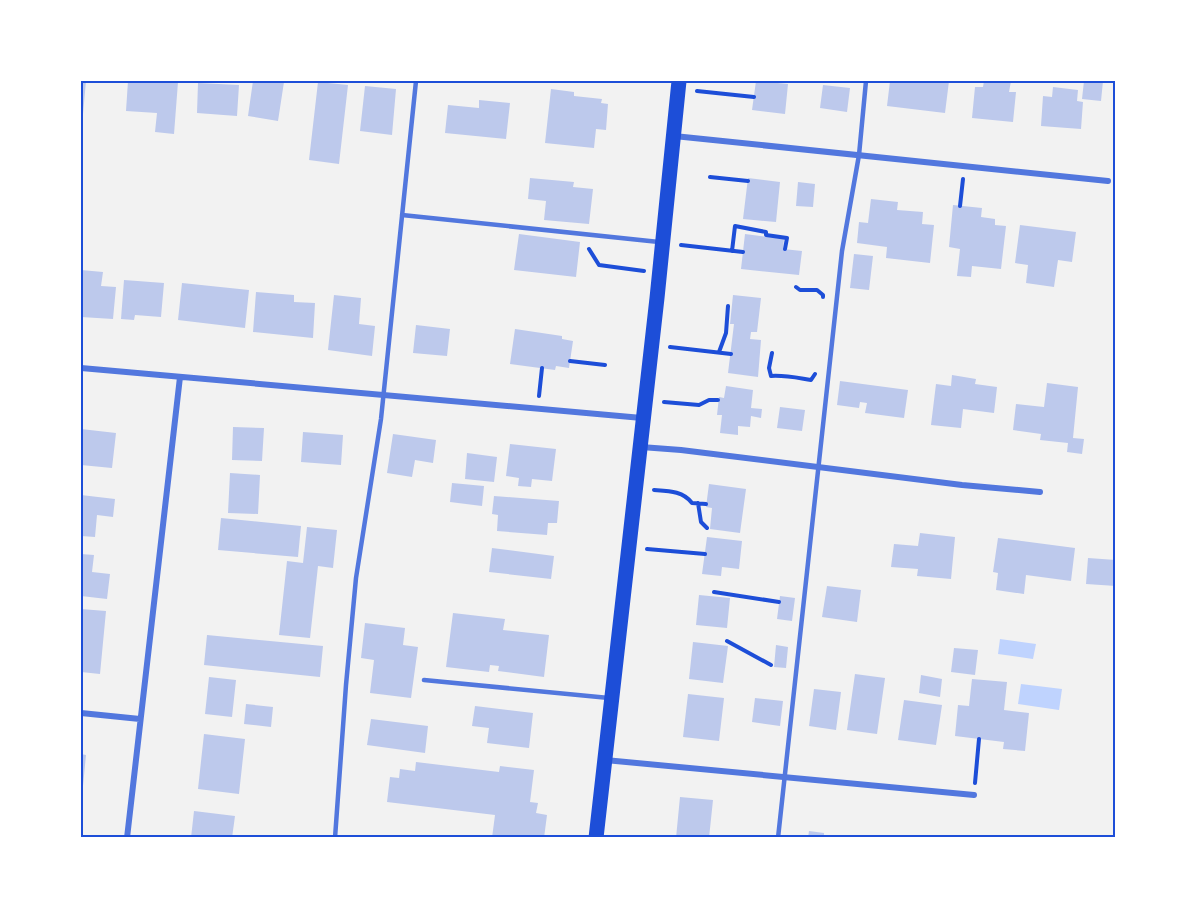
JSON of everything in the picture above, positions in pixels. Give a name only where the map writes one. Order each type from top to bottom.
[{"type":"main road","points":[[596,838],[663,242],[678,85]]},
{"type":"street","points":[[674,136],[1108,181]]},
{"type":"street","points":[[81,368],[643,418]]},
{"type":"street","points":[[127,838],[180,377]]},
{"type":"street","points":[[640,447],[1040,492]]},
{"type":"street","points":[[81,713],[140,718]]},
{"type":"street","points":[[605,759],[974,795]]},
{"type":"lane","points":[[335,838],[356,578],[383,394],[416,81]]},
{"type":"lane","points":[[778,838],[842,250],[859,155],[866,81]]},
{"type":"lane","points":[[402,215],[663,242]]},
{"type":"lane","points":[[424,680],[612,699]]},
{"type":"path","points":[[678,85],[754,97]]},
{"type":"path","points":[[960,206],[964,166]]},
{"type":"path","points":[[710,177],[748,181]]},
{"type":"path","points":[[732,251],[735,226],[787,238],[785,249]]},
{"type":"path","points":[[759,236],[760,230]]},
{"type":"path","points":[[579,247],[590,249],[599,265],[659,273]]},
{"type":"path","points":[[703,247],[743,252]]},
{"type":"path","points":[[796,286],[800,290],[817,290],[823,295],[822,305]]},
{"type":"path","points":[[719,352],[726,333],[728,306]]},
{"type":"path","points":[[692,350],[730,354]]},
{"type":"path","points":[[772,353],[769,368],[771,376],[784,378],[792,376],[811,380],[818,370]]},
{"type":"path","points":[[570,361],[605,365]]},
{"type":"path","points":[[538,409],[542,368]]},
{"type":"path","points":[[686,404],[699,405],[708,400],[718,400]]},
{"type":"path","points":[[635,488],[676,492],[687,497],[692,503],[706,504]]},
{"type":"path","points":[[698,503],[701,522],[707,528]]},
{"type":"path","points":[[629,547],[705,554]]},
{"type":"path","points":[[714,591],[779,603]]},
{"type":"path","points":[[727,641],[771,665]]},
{"type":"path","points":[[974,795],[980,739]]},
{"type":"water","points":[[1000,639],[1036,644],[1033,659],[998,654]]},
{"type":"water","points":[[1021,684],[1062,689],[1059,710],[1018,704]]},
{"type":"building","points":[[81,81],[86,81],[83,114],[81,114]]},
{"type":"building","points":[[128,81],[178,82],[174,134],[155,132],[157,113],[126,111]]},
{"type":"building","points":[[253,81],[284,82],[278,121],[248,116]]},
{"type":"building","points":[[756,81],[788,84],[785,114],[752,110]]},
{"type":"building","points":[[890,81],[949,81],[945,113],[887,106]]},
{"type":"building","points":[[984,81],[1011,81],[1009,92],[1016,92],[1013,122],[972,118],[975,87],[983,87]]},
{"type":"building","points":[[1084,81],[1103,81],[1101,101],[1082,99]]},
{"type":"building","points":[[318,82],[348,85],[339,164],[309,160]]},
{"type":"building","points":[[198,83],[239,85],[237,116],[197,113]]},
{"type":"building","points":[[823,85],[850,88],[847,112],[820,108]]},
{"type":"building","points":[[365,86],[396,89],[392,135],[360,131]]},
{"type":"building","points":[[1053,87],[1078,90],[1077,101],[1083,102],[1081,129],[1041,126],[1043,96],[1052,97]]},
{"type":"building","points":[[551,89],[574,92],[574,96],[602,99],[601,103],[608,104],[606,130],[596,129],[594,148],[545,143]]},
{"type":"building","points":[[479,100],[510,103],[506,139],[445,133],[448,105],[479,108]]},
{"type":"building","points":[[530,178],[574,182],[573,187],[593,189],[589,224],[544,220],[546,201],[528,199]]},
{"type":"building","points":[[748,178],[780,182],[776,222],[743,219]]},
{"type":"building","points":[[798,182],[815,184],[813,207],[796,206]]},
{"type":"building","points":[[871,199],[898,202],[897,210],[923,212],[922,224],[934,225],[930,263],[886,258],[887,247],[857,243],[859,222],[868,223]]},
{"type":"building","points":[[953,205],[982,208],[981,217],[995,219],[995,225],[1006,226],[1001,269],[972,266],[971,277],[957,276],[960,249],[949,247]]},
{"type":"building","points":[[1020,225],[1076,232],[1072,262],[1058,260],[1054,287],[1026,283],[1028,265],[1015,263]]},
{"type":"building","points":[[519,234],[580,242],[576,277],[514,270]]},
{"type":"building","points":[[745,234],[784,239],[783,249],[802,251],[799,275],[741,269]]},
{"type":"building","points":[[854,254],[873,256],[869,290],[850,288]]},
{"type":"building","points":[[81,270],[103,272],[101,286],[116,287],[113,319],[81,317]]},
{"type":"building","points":[[124,280],[164,283],[161,317],[135,315],[134,320],[121,319]]},
{"type":"building","points":[[182,283],[249,290],[245,328],[178,320]]},
{"type":"building","points":[[256,292],[294,295],[294,302],[315,303],[313,338],[253,332]]},
{"type":"building","points":[[334,295],[361,298],[359,324],[375,326],[372,356],[328,350]]},
{"type":"building","points":[[733,295],[761,298],[757,332],[751,332],[750,339],[761,340],[758,377],[728,373],[734,324],[730,324]]},
{"type":"building","points":[[416,325],[450,329],[447,356],[413,353]]},
{"type":"building","points":[[515,329],[562,336],[562,339],[573,341],[569,368],[556,366],[555,370],[510,364]]},
{"type":"building","points":[[952,375],[976,379],[975,384],[997,387],[994,413],[963,409],[961,428],[931,425],[936,384],[951,386]]},
{"type":"building","points":[[840,381],[908,390],[904,418],[865,413],[867,403],[860,402],[859,408],[837,405]]},
{"type":"building","points":[[1047,383],[1078,387],[1073,438],[1084,439],[1082,454],[1067,452],[1068,443],[1040,440],[1041,434],[1013,430],[1016,404],[1044,407]]},
{"type":"building","points":[[726,386],[753,390],[751,408],[762,409],[761,418],[751,416],[750,427],[738,426],[738,435],[720,433],[722,415],[717,415],[719,397],[724,398]]},
{"type":"building","points":[[780,407],[805,410],[802,431],[777,428]]},
{"type":"building","points":[[233,427],[264,428],[262,461],[232,460]]},
{"type":"building","points":[[81,429],[116,433],[112,468],[81,465]]},
{"type":"building","points":[[303,432],[343,435],[341,465],[301,462]]},
{"type":"building","points":[[393,434],[436,440],[433,463],[415,460],[412,477],[387,473]]},
{"type":"building","points":[[510,444],[556,449],[552,481],[532,479],[531,487],[518,486],[519,478],[506,476]]},
{"type":"building","points":[[467,453],[497,457],[494,482],[465,479]]},
{"type":"building","points":[[230,473],[260,475],[258,514],[228,513]]},
{"type":"building","points":[[452,483],[484,486],[482,506],[450,502]]},
{"type":"building","points":[[709,484],[746,489],[740,533],[710,529],[712,508],[706,507]]},
{"type":"building","points":[[81,495],[115,499],[113,517],[97,515],[95,537],[81,536]]},
{"type":"building","points":[[494,496],[559,501],[557,523],[548,523],[547,535],[497,531],[498,515],[492,514]]},
{"type":"building","points":[[221,518],[301,526],[298,557],[218,550]]},
{"type":"building","points":[[307,527],[337,530],[333,568],[318,566],[310,638],[279,635],[287,561],[303,563]]},
{"type":"building","points":[[920,533],[955,537],[951,579],[917,576],[918,569],[891,567],[894,544],[918,546]]},
{"type":"building","points":[[707,537],[742,541],[739,569],[722,567],[721,576],[702,574]]},
{"type":"building","points":[[998,538],[1075,548],[1071,581],[1026,575],[1024,594],[996,590],[998,573],[993,572]]},
{"type":"building","points":[[492,548],[554,556],[551,579],[489,572]]},
{"type":"building","points":[[81,554],[94,555],[92,572],[110,574],[107,599],[81,596]]},
{"type":"building","points":[[1088,558],[1116,560],[1116,586],[1086,584]]},
{"type":"building","points":[[827,586],[861,590],[857,622],[822,617]]},
{"type":"building","points":[[699,595],[730,598],[727,628],[696,625]]},
{"type":"building","points":[[780,596],[795,598],[792,621],[777,619]]},
{"type":"building","points":[[81,609],[106,611],[100,674],[81,672]]},
{"type":"building","points":[[453,613],[505,619],[503,630],[549,635],[544,677],[498,671],[499,666],[490,665],[489,672],[446,667]]},
{"type":"building","points":[[365,623],[405,628],[403,645],[418,647],[411,698],[370,693],[374,660],[361,658]]},
{"type":"building","points":[[207,635],[323,646],[320,677],[204,665]]},
{"type":"building","points":[[693,642],[728,646],[723,683],[689,679]]},
{"type":"building","points":[[776,645],[788,647],[786,668],[774,667]]},
{"type":"building","points":[[954,648],[978,650],[975,675],[951,672]]},
{"type":"building","points":[[855,674],[885,678],[877,734],[847,730]]},
{"type":"building","points":[[921,675],[942,679],[940,697],[919,693]]},
{"type":"building","points":[[209,677],[236,680],[232,717],[205,714]]},
{"type":"building","points":[[972,679],[1007,682],[1004,710],[1029,713],[1025,751],[1003,749],[1004,742],[955,736],[958,705],[969,706]]},
{"type":"building","points":[[814,689],[841,692],[836,730],[809,726]]},
{"type":"building","points":[[688,694],[724,698],[719,741],[683,737]]},
{"type":"building","points":[[755,698],[783,701],[780,726],[752,722]]},
{"type":"building","points":[[904,700],[942,705],[936,745],[898,740]]},
{"type":"building","points":[[246,704],[273,707],[271,727],[244,724]]},
{"type":"building","points":[[475,706],[533,713],[529,748],[487,743],[489,728],[472,726]]},
{"type":"building","points":[[371,719],[428,726],[425,753],[367,745]]},
{"type":"building","points":[[204,734],[245,739],[239,794],[198,789]]},
{"type":"building","points":[[81,754],[86,755],[83,786],[81,786]]},
{"type":"building","points":[[416,762],[499,772],[500,766],[534,770],[530,802],[538,803],[536,813],[547,815],[544,838],[526,835],[525,838],[492,838],[495,815],[387,802],[390,777],[399,778],[400,769],[415,771]]},
{"type":"building","points":[[680,797],[713,800],[709,838],[676,838]]},
{"type":"building","points":[[194,811],[235,816],[232,838],[191,838]]},
{"type":"building","points":[[809,831],[824,833],[824,838],[808,838]]}]
